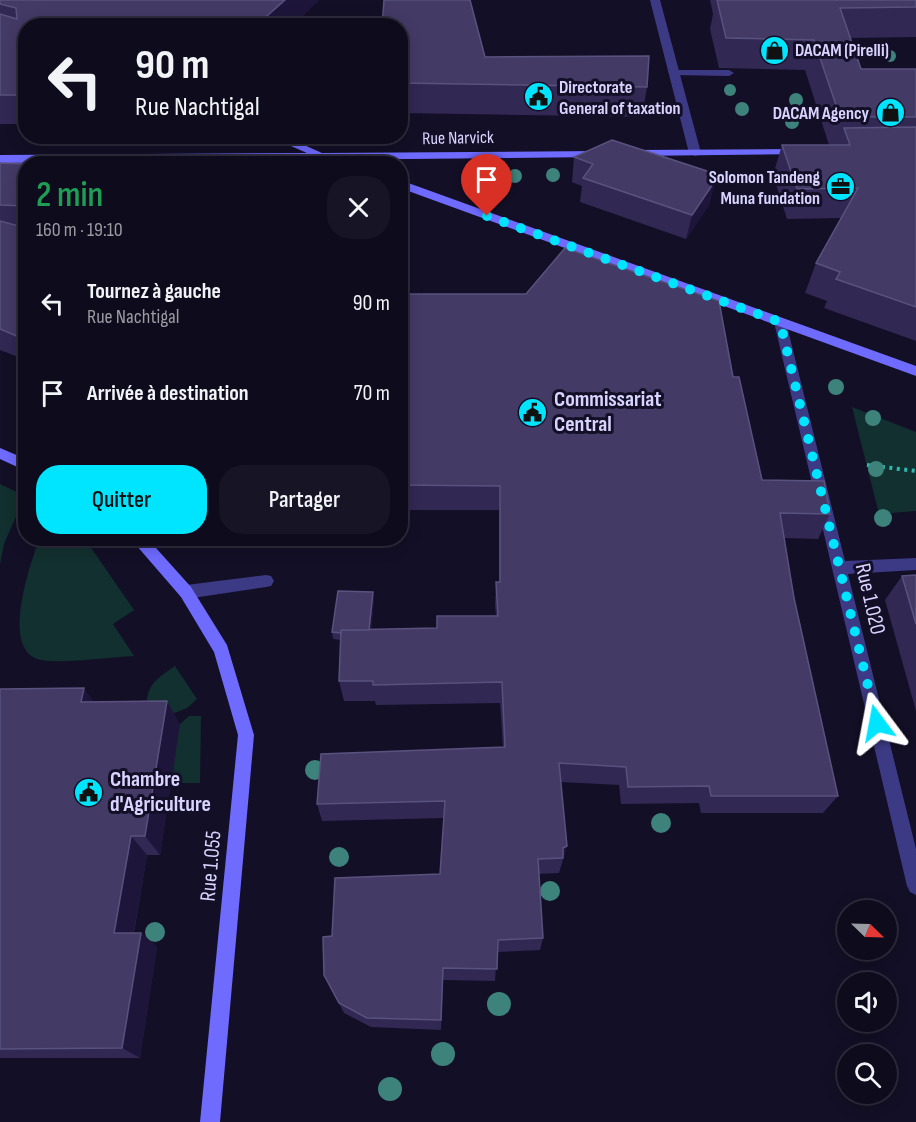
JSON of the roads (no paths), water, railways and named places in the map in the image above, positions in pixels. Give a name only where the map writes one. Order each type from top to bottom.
[{"type":"street","points":[[655,0],[695,153]]},
{"type":"street","points":[[674,72],[729,73]]},
{"type":"street","points":[[293,144],[323,156]]},
{"type":"street","name":"Rue Narvick","points":[[408,157],[814,152]]},
{"type":"street","name":"Rue Narvick","points":[[0,159],[18,159]]},
{"type":"street","points":[[408,187],[916,371]]},
{"type":"street","name":"Rue 1.020","points":[[780,322],[916,886]]},
{"type":"street","points":[[0,453],[18,462]]},
{"type":"street","name":"Rue 1.055","points":[[144,546],[186,592],[220,650],[246,735],[210,1122]]},
{"type":"street","points":[[840,568],[916,564]]},
{"type":"street","points":[[186,592],[266,581]]},
{"type":"place","name":"DACAM (Pirelli)","points":[[774,50]]},
{"type":"place","name":"Directorate General of taxation","points":[[538,97]]},
{"type":"place","name":"DACAM Agency","points":[[890,113]]},
{"type":"place","name":"Solomon Tandeng Muna fundation","points":[[841,187]]},
{"type":"place","name":"Commissariat Central","points":[[533,412]]},
{"type":"place","name":"Chambre d'Agriculture","points":[[89,792]]}]
